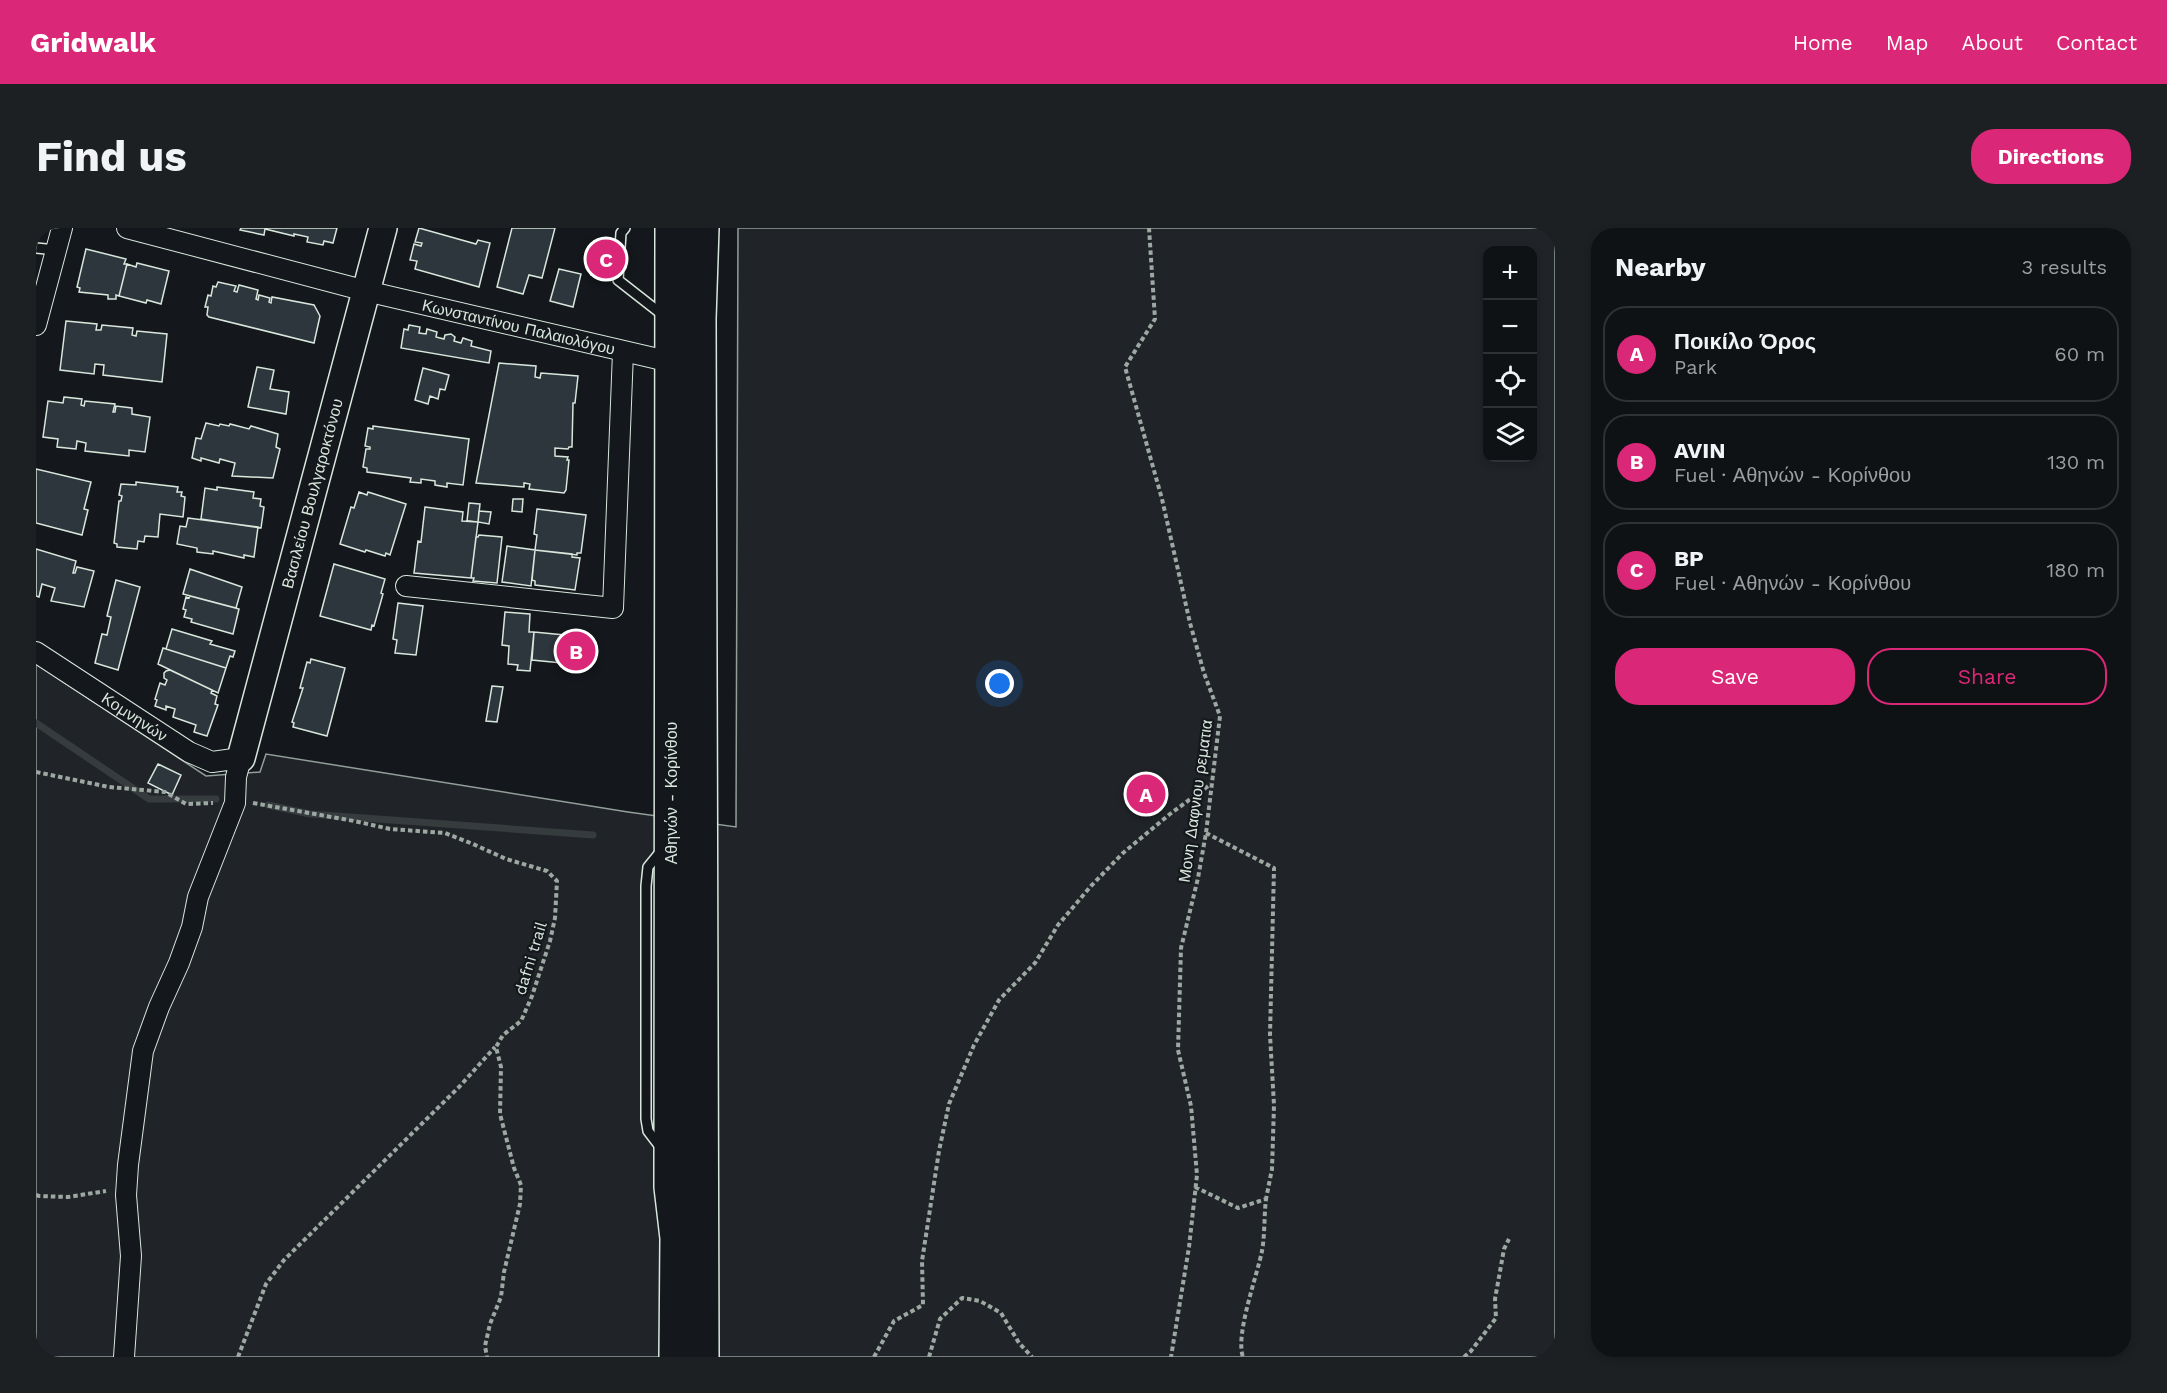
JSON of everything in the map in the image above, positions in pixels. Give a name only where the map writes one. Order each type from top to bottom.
[{"type":"highway","name":"Αθηνών - Κορίνθου","points":[[672,228],[670,322],[671,1187],[677,1238],[676,1357]]},
{"type":"highway","name":"Αθηνών - Κορίνθου","points":[[702,228],[699,319],[702,1357]]},
{"type":"street","points":[[36,325],[62,228]]},
{"type":"street","name":"Κωνσταντίνου Παλαιολόγου","points":[[127,228],[366,291],[670,362]]},
{"type":"street","name":"Βασιλείου Βουλγαροκτόνου","points":[[241,758],[383,228]]},
{"type":"street","points":[[406,586],[613,608],[623,352]]},
{"type":"street","name":"Κομνηνών","points":[[36,652],[189,752],[212,762],[241,758]]},
{"type":"street","points":[[124,1357],[131,1256],[127,1188],[143,1051],[159,1007],[179,963],[192,927],[198,897],[235,803],[236,777],[241,758]]},
{"type":"lane","points":[[625,228],[621,233],[618,280],[670,322]]},
{"type":"lane","points":[[36,248],[56,250]]},
{"type":"path","name":"Μονη Δαφνιου ρεματια","points":[[1149,228],[1155,319],[1125,367],[1162,499],[1190,623],[1204,673],[1220,716],[1206,833],[1181,948],[1178,1050],[1191,1106],[1197,1175],[1189,1247],[1171,1357]]},
{"type":"path","name":"dafni trail","points":[[36,772],[109,787],[165,792],[186,804],[235,803],[273,806],[390,829],[445,833],[506,859],[547,871],[557,882],[555,918],[550,941],[521,1021],[503,1035],[496,1047],[460,1086],[284,1260],[266,1284],[238,1357]]},
{"type":"path","points":[[874,1357],[894,1321],[923,1305],[922,1261],[939,1151],[949,1104],[975,1045],[999,1000],[1035,963],[1058,925],[1090,886],[1170,814],[1212,784]]},
{"type":"path","points":[[1206,833],[1274,868],[1270,1035],[1274,1105],[1272,1169],[1266,1199],[1262,1248],[1240,1349],[1243,1357]]},
{"type":"path","points":[[487,1357],[485,1346],[490,1324],[501,1297],[504,1272],[520,1204],[521,1185],[514,1168],[500,1114],[501,1067],[496,1047]]},
{"type":"path","points":[[1195,1187],[1238,1208],[1266,1199]]},
{"type":"path","points":[[36,1195],[68,1197],[127,1188]]},
{"type":"path","points":[[1464,1357],[1496,1318],[1495,1299],[1504,1249],[1509,1239]]},
{"type":"path","points":[[929,1357],[940,1319],[962,1298],[980,1301],[1000,1313],[1019,1343],[1032,1357]]},
{"type":"shaded area","points":[[738,228],[1555,228],[1555,1357],[36,1357],[36,664],[206,776],[260,772],[266,754],[736,827]]},
{"type":"building","points":[[241,228],[337,228],[333,243],[324,241],[323,245],[307,242],[308,237],[294,234],[294,236],[265,229],[264,235],[240,230]]},
{"type":"building","points":[[419,228],[476,244],[478,240],[490,243],[479,287],[415,269],[417,261],[410,260],[414,244],[421,246],[422,243],[415,242]]},
{"type":"building","points":[[512,228],[555,228],[542,278],[529,275],[523,294],[497,287]]},
{"type":"building","points":[[594,241],[618,243],[614,277],[591,275]]},
{"type":"building","points":[[86,249],[126,259],[124,264],[127,264],[119,296],[116,295],[116,299],[108,299],[108,295],[79,292],[80,288],[77,287]]},
{"type":"building","points":[[137,263],[169,271],[161,304],[147,300],[146,303],[119,296],[127,264],[136,267]]},
{"type":"building","points":[[559,269],[581,274],[573,307],[550,301]]},
{"type":"building","points":[[218,282],[236,286],[234,291],[237,292],[239,285],[258,290],[256,299],[258,300],[259,295],[270,298],[271,303],[272,297],[314,305],[320,316],[314,343],[209,317],[208,307],[205,307],[208,295],[211,296],[213,286],[216,287]]},
{"type":"building","points":[[66,321],[97,324],[96,330],[101,330],[102,325],[133,328],[132,335],[136,336],[137,331],[167,334],[162,382],[103,375],[104,365],[95,364],[94,374],[60,370]]},
{"type":"building","points":[[409,325],[420,327],[419,333],[426,334],[427,329],[437,332],[436,337],[444,339],[445,335],[451,334],[455,337],[454,341],[461,343],[463,338],[472,341],[471,346],[491,351],[489,363],[401,348],[404,329],[408,330]]},
{"type":"building","points":[[499,363],[536,366],[535,377],[540,378],[541,373],[578,376],[575,403],[573,403],[572,447],[555,448],[555,456],[568,457],[567,460],[569,460],[564,493],[529,489],[530,484],[524,483],[524,487],[476,483]]},
{"type":"building","points":[[257,367],[274,370],[270,389],[289,392],[286,414],[248,407]]},
{"type":"building","points":[[423,368],[449,375],[445,390],[440,389],[438,399],[430,396],[428,404],[415,400]]},
{"type":"building","points":[[64,397],[82,399],[81,405],[84,406],[85,401],[115,404],[113,412],[116,406],[132,408],[132,414],[150,417],[145,452],[129,450],[129,456],[85,451],[86,443],[77,441],[76,449],[57,447],[58,439],[43,437],[48,401],[63,403]]},
{"type":"building","points":[[206,423],[219,426],[230,424],[249,429],[251,426],[278,434],[276,447],[280,449],[273,478],[232,476],[235,463],[220,459],[219,463],[192,458],[196,438],[201,439]]},
{"type":"building","points":[[373,426],[469,439],[463,485],[447,483],[447,487],[435,485],[435,481],[421,479],[421,483],[410,482],[411,478],[367,472],[367,468],[363,467],[366,449],[370,447],[365,446],[368,428],[373,429]]},
{"type":"building","points":[[36,469],[91,482],[84,509],[88,510],[82,535],[36,523]]},
{"type":"building","points":[[136,482],[178,487],[177,492],[182,492],[181,496],[185,497],[183,517],[160,514],[158,537],[145,536],[144,542],[138,541],[137,549],[117,547],[114,543],[119,501],[122,496],[119,495],[121,484],[136,485]]},
{"type":"building","points":[[217,487],[254,492],[253,498],[261,499],[260,506],[264,507],[261,528],[201,519],[205,488],[217,490]]},
{"type":"building","points":[[359,492],[367,495],[368,492],[406,504],[390,555],[386,553],[385,556],[366,550],[365,552],[340,544],[351,507],[354,508]]},
{"type":"building","points":[[513,499],[523,499],[522,512],[512,511]]},
{"type":"building","points":[[469,503],[480,504],[478,522],[467,521]]},
{"type":"building","points":[[425,507],[463,512],[462,521],[478,522],[471,578],[414,573],[418,541],[421,542]]},
{"type":"building","points":[[537,509],[586,515],[581,553],[577,555],[535,550]]},
{"type":"building","points":[[479,511],[491,512],[489,524],[478,522]]},
{"type":"building","points":[[188,518],[258,527],[254,557],[244,555],[244,558],[213,551],[213,554],[197,552],[197,548],[177,544],[180,526],[186,527]]},
{"type":"building","points":[[479,535],[502,537],[497,583],[473,581],[474,578],[471,578],[476,537]]},
{"type":"building","points":[[507,546],[535,550],[531,586],[502,582]]},
{"type":"building","points":[[36,549],[76,561],[73,573],[77,567],[94,571],[84,607],[51,601],[55,588],[42,584],[39,597],[36,596]]},
{"type":"building","points":[[535,550],[572,554],[572,557],[580,558],[575,590],[535,585],[535,581],[532,580]]},
{"type":"building","points":[[334,564],[385,579],[381,593],[383,594],[371,630],[320,616]]},
{"type":"building","points":[[190,569],[242,587],[236,608],[183,594]]},
{"type":"building","points":[[116,580],[140,587],[118,670],[95,663],[102,634],[107,635],[111,617],[107,616]]},
{"type":"building","points":[[190,596],[239,609],[233,634],[191,622],[192,619],[184,617],[186,597]]},
{"type":"building","points":[[398,603],[423,606],[416,655],[395,653],[397,640],[393,639]]},
{"type":"building","points":[[505,612],[530,614],[529,632],[534,632],[530,671],[517,670],[518,665],[508,664],[509,646],[502,645]]},
{"type":"building","points":[[172,629],[212,641],[210,644],[235,651],[233,657],[230,656],[226,668],[166,649]]},
{"type":"building","points":[[534,632],[585,637],[582,665],[532,660]]},
{"type":"building","points":[[163,648],[226,668],[218,693],[158,664]]},
{"type":"building","points":[[311,659],[345,668],[327,736],[293,727],[292,722],[303,688],[300,688],[307,662],[310,663]]},
{"type":"building","points":[[170,670],[212,690],[211,693],[217,696],[215,704],[218,705],[207,736],[194,732],[196,725],[173,717],[175,709],[166,706],[166,710],[155,706],[160,683],[165,685],[167,680],[164,678],[164,673]]},
{"type":"building","points":[[492,686],[503,687],[497,722],[486,721]]},
{"type":"building","points":[[158,764],[181,775],[172,795],[148,783]]},
{"type":"waterway","points":[[36,723],[149,799],[216,799]]},
{"type":"waterway","points":[[268,805],[310,814],[593,835]]},
{"type":"place","name":"BP","points":[[606,259]]},
{"type":"place","name":"AVIN","points":[[576,651]]},
{"type":"place","name":"Ποικίλο Όρος","points":[[1146,794]]}]
